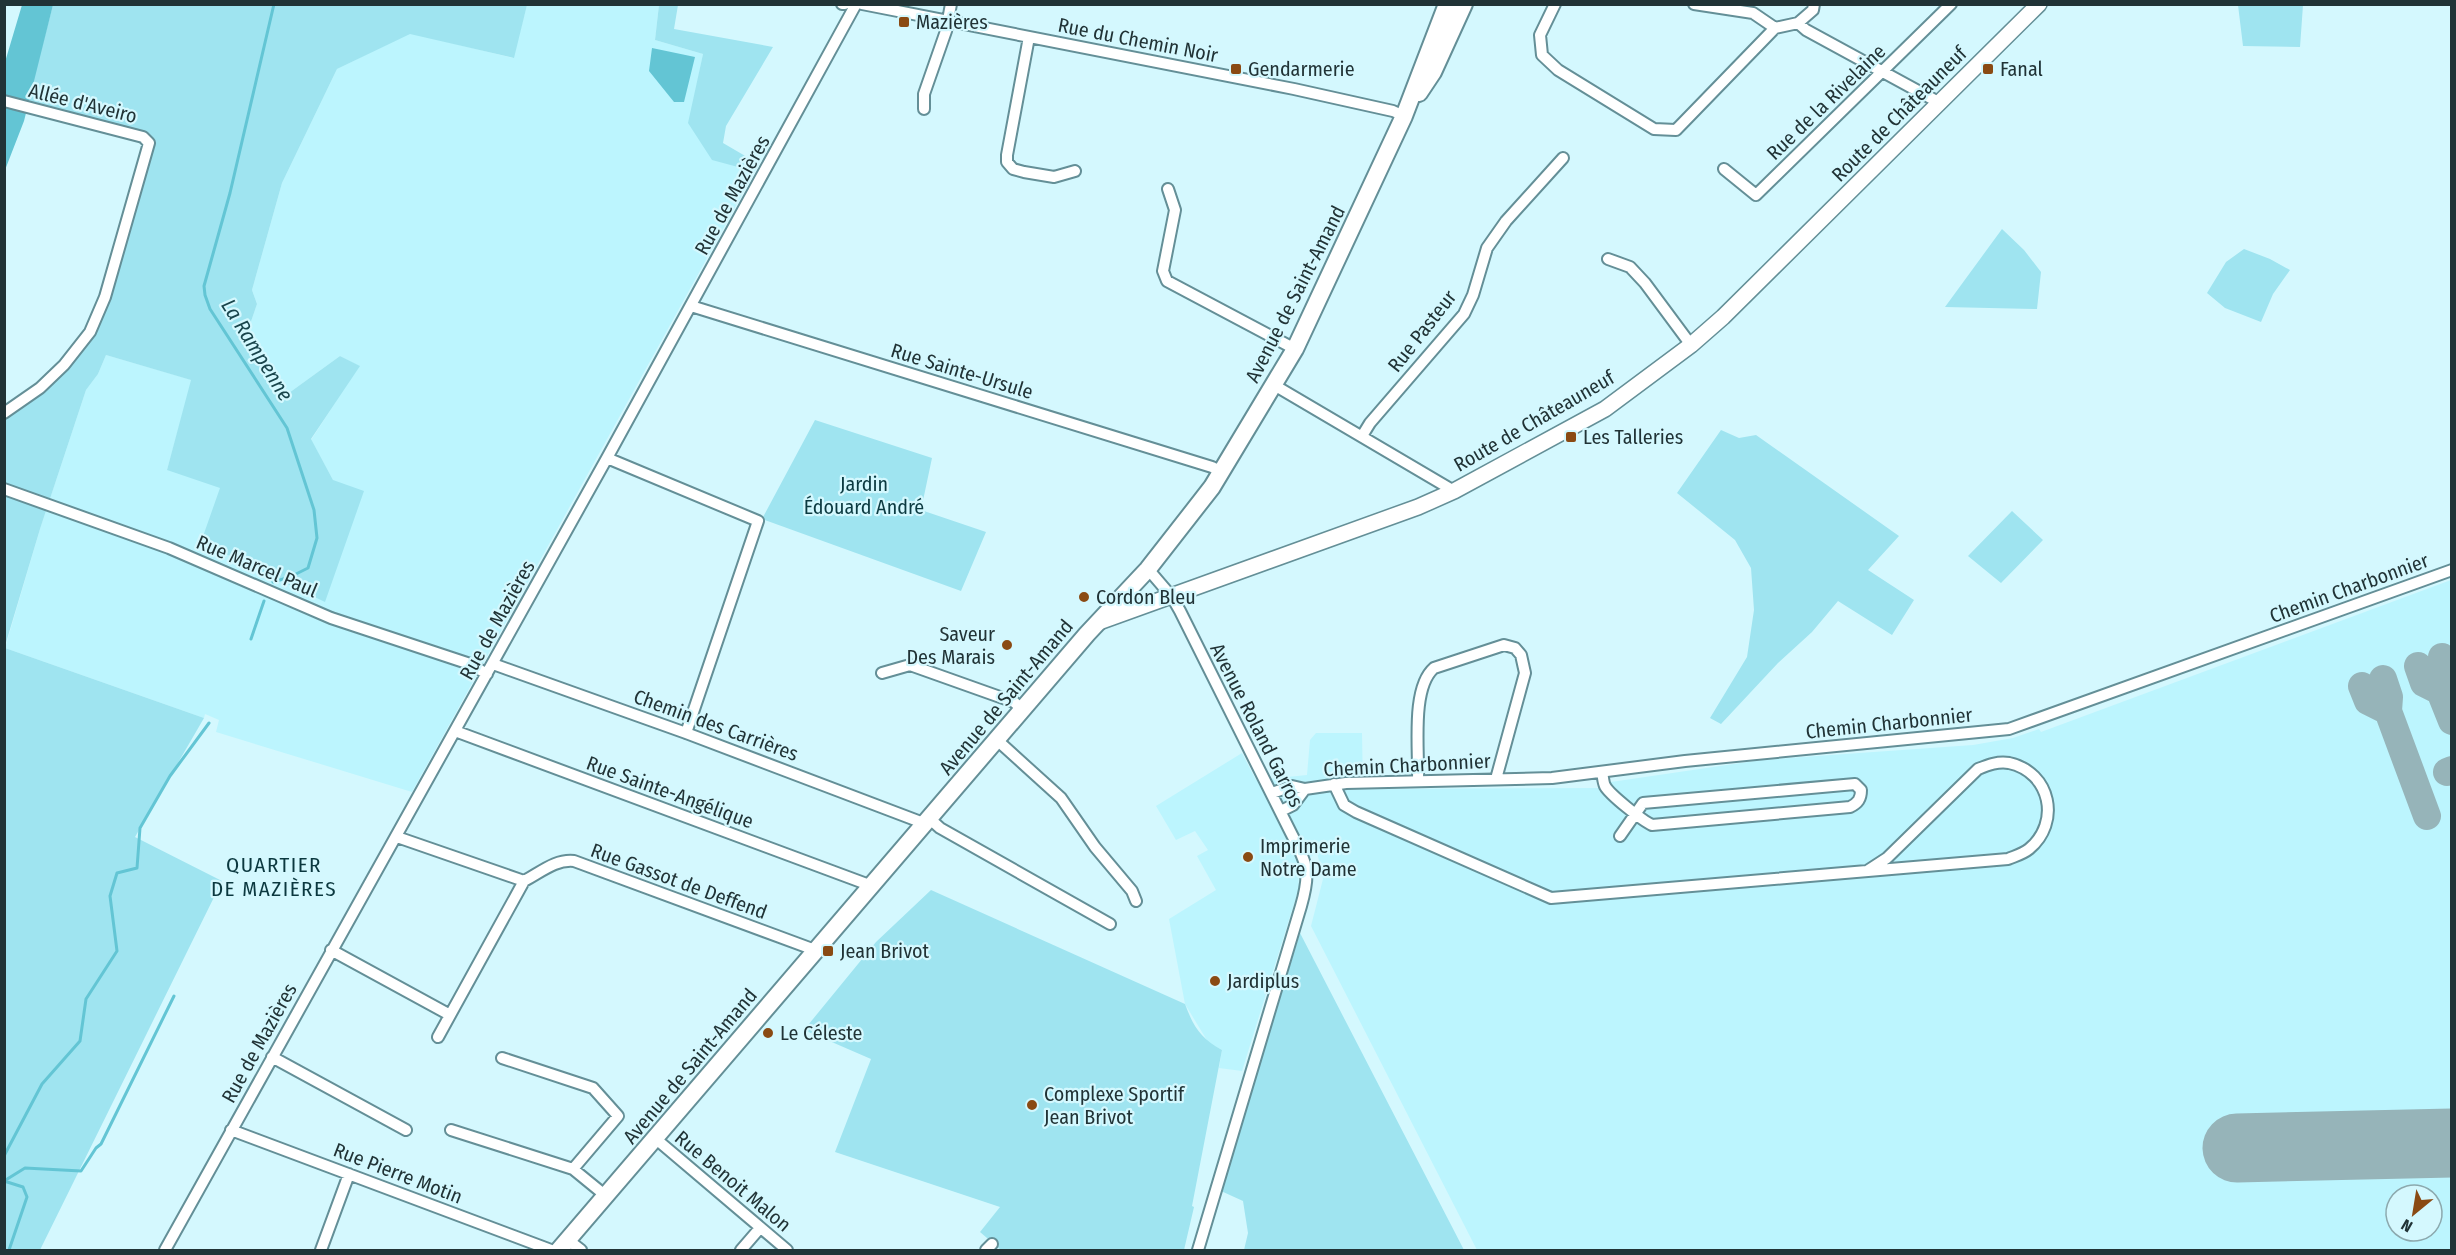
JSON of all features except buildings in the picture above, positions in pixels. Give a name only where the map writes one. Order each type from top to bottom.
[{"type":"main road","name":"Avenue de Saint-Amand","points":[[569,1247],[606,1196],[815,950],[1022,709],[1148,569],[1194,513],[1222,472],[1295,349],[1404,116],[1447,4]]},
{"type":"main road","name":"Avenue de Saint-Amand","points":[[1404,116],[1433,72],[1464,4]]},
{"type":"main road","name":"Route de Châteauneuf","points":[[1099,622],[1418,507],[1605,409],[1691,345],[1751,291],[2039,4]]},
{"type":"street","name":"Rue de Mazières","points":[[165,1251],[331,950],[397,837],[856,4]]},
{"type":"street","name":"Rue du Chemin Noir","points":[[862,4],[1294,89],[1393,111],[1404,116]]},
{"type":"street","points":[[924,109],[924,94],[948,21],[951,4]]},
{"type":"street","points":[[1555,4],[1540,36],[1542,55],[1558,70],[1654,129],[1676,130],[1775,28],[1798,23],[1813,10],[1814,4]]},
{"type":"street","name":"Rue de la Rivelaine","points":[[1724,169],[1756,195],[1951,4]]},
{"type":"street","points":[[1701,5],[1753,13],[1775,28]]},
{"type":"street","points":[[1798,23],[1806,30],[1881,73],[1940,103]]},
{"type":"street","points":[[1029,37],[1007,162],[1013,169],[1054,177],[1075,171]]},
{"type":"street","name":"Allée d'Aveiro","points":[[4,101],[143,137],[149,143],[105,297],[90,332],[64,365],[40,388],[4,413]]},
{"type":"street","name":"Rue Pasteur","points":[[1362,436],[1370,423],[1464,314],[1473,295],[1487,248],[1506,221],[1563,158]]},
{"type":"street","points":[[1168,189],[1175,210],[1163,271],[1167,281],[1295,349]]},
{"type":"street","points":[[1608,259],[1630,267],[1645,283],[1691,345]]},
{"type":"street","name":"Rue Sainte-Ursule","points":[[691,306],[1222,472]]},
{"type":"street","points":[[1274,385],[1454,490]]},
{"type":"street","points":[[607,458],[758,521],[686,732]]},
{"type":"street","name":"Rue Marcel Paul","points":[[7,491],[169,548],[332,618],[490,669]]},
{"type":"street","name":"Avenue Roland Garros","points":[[1148,569],[1172,597],[1281,811],[1306,864],[1308,883],[1197,1251]]},
{"type":"street","name":"Chemin Charbonnier","points":[[1272,794],[1292,786],[1305,789],[1334,784],[1418,780],[1552,778],[1685,761],[2009,729],[2451,570]]},
{"type":"street","points":[[1418,780],[1419,695],[1428,673],[1434,668],[1504,645],[1515,648],[1521,655],[1525,673],[1496,779]]},
{"type":"street","points":[[882,673],[910,665],[1014,702],[1022,709]]},
{"type":"street","name":"Chemin des Carrières","points":[[490,669],[686,732],[928,821],[1110,924]]},
{"type":"street","name":"Rue Sainte-Angélique","points":[[455,731],[873,885]]},
{"type":"street","points":[[997,740],[1061,798],[1095,847],[1132,891],[1136,901]]},
{"type":"street","points":[[1334,784],[1344,805],[1356,812],[1551,898],[2008,859],[2028,850],[2040,837],[2048,822],[2050,807],[2046,794],[2038,780],[2010,763],[1994,763],[1978,769],[1887,858],[1867,871]]},
{"type":"street","points":[[1602,772],[1605,786],[1634,813],[1642,821],[1652,825],[1850,807],[1857,804],[1861,797],[1861,790],[1855,784],[1643,803],[1634,813],[1620,836]]},
{"type":"street","name":"Chemin Charbonnier","points":[[1281,811],[1293,805],[1305,789]]},
{"type":"street","points":[[397,837],[524,881],[438,1037]]},
{"type":"street","name":"Rue Gassot de Deffend","points":[[524,881],[556,863],[565,860],[574,861],[815,950]]},
{"type":"street","points":[[331,950],[450,1015]]},
{"type":"street","points":[[272,1057],[406,1130]]},
{"type":"street","points":[[502,1058],[593,1088],[618,1116],[573,1169]]},
{"type":"street","name":"Rue Pierre Motin","points":[[231,1130],[551,1251]]},
{"type":"street","points":[[451,1130],[573,1169],[606,1196]]},
{"type":"street","name":"Rue Benoit Malon","points":[[656,1139],[787,1251]]},
{"type":"street","points":[[321,1251],[349,1174]]},
{"type":"street","points":[[741,1251],[760,1228]]},
{"type":"shaded area","points":[[22,5],[53,5],[24,121],[5,170],[5,62]]},
{"type":"shaded area","points":[[527,5],[659,5],[655,40],[703,54],[689,123],[699,138],[738,167],[759,164],[412,792],[216,732],[219,720],[205,714],[204,718],[5,648],[40,529],[86,390],[98,374],[106,355],[192,380],[167,470],[333,480],[311,440],[359,366],[340,356],[282,398],[247,333],[257,304],[252,290],[282,183],[337,69],[410,33],[513,58]]},
{"type":"shaded area","points":[[652,48],[695,57],[684,102],[674,102],[649,71]]},
{"type":"shaded area","points":[[2451,580],[2451,1250],[1477,1250],[1311,926],[1323,879],[1317,852],[1298,867],[1299,888],[1242,1071],[1219,1068],[1222,1050],[1208,1042],[1185,1004],[1169,919],[1216,890],[1197,856],[1208,850],[1195,831],[1176,840],[1156,806],[1242,753],[1256,780],[1307,775],[1310,740],[1316,733],[1362,733],[1363,789],[1600,788],[1611,782],[1761,760],[1973,745],[2013,738],[2039,729],[2041,732]]},
{"type":"green space","points":[[53,5],[527,5],[514,58],[410,34],[337,69],[282,183],[252,290],[257,304],[247,333],[282,398],[340,356],[360,366],[311,439],[333,480],[364,491],[325,602],[201,542],[220,488],[167,470],[191,380],[106,355],[98,374],[86,390],[40,529],[5,646],[5,413],[40,388],[90,332],[149,144],[26,107]]},
{"type":"green space","points":[[659,5],[678,5],[674,29],[773,47],[726,126],[723,143],[759,164],[738,167],[712,160],[688,123],[703,54],[655,40]]},
{"type":"green space","points":[[2238,5],[2303,5],[2300,47],[2243,46]]},
{"type":"green space","points":[[2002,229],[2024,250],[2041,272],[2037,309],[1945,307]]},
{"type":"green space","points":[[2244,249],[2290,270],[2273,294],[2261,322],[2225,308],[2207,293],[2226,262]]},
{"type":"green space","name":"Jardin Édouard André","points":[[815,420],[932,458],[921,510],[986,532],[961,591],[762,519]]},
{"type":"green space","points":[[1721,430],[1739,438],[1756,435],[1899,536],[1868,570],[1914,600],[1892,635],[1838,601],[1812,632],[1778,663],[1721,724],[1710,718],[1747,657],[1754,610],[1751,568],[1735,540],[1677,493]]},
{"type":"green space","points":[[2012,511],[2043,540],[2001,583],[1968,556]]},
{"type":"green space","points":[[5,648],[204,718],[135,837],[222,881],[40,1250],[5,1250]]},
{"type":"green space","name":"Complexe Sportif Jean Brivot","points":[[931,890],[1185,1004],[1199,1031],[1208,1041],[1222,1050],[1184,1250],[1001,1250],[980,1232],[1000,1207],[835,1152],[871,1059],[804,1030],[876,942]]},
{"type":"green space","points":[[1300,933],[1464,1250],[1244,1250],[1248,1233],[1243,1201],[1221,1191]]},
{"type":"waterway","name":"La Rampenne","points":[[273,582],[308,568],[317,538],[314,510],[287,428],[210,309],[204,286],[230,193],[274,4]]},
{"type":"waterway","name":"La Rampenne","points":[[251,639],[264,601]]},
{"type":"waterway","name":"La Rampenne","points":[[4,1156],[42,1084],[80,1041],[86,999],[117,951],[110,896],[117,873],[137,868],[140,828],[170,776],[209,723]]},
{"type":"waterway","points":[[4,1181],[25,1168],[81,1171],[101,1144],[174,996]]},
{"type":"waterway","name":"La Rampenne","points":[[4,1181],[23,1187],[27,1197],[9,1250]]},
{"type":"taxiway","points":[[2440,691],[2448,674],[2442,657]]},
{"type":"taxiway","points":[[2418,666],[2424,683],[2440,691],[2452,721]]},
{"type":"taxiway","points":[[2383,679],[2389,697],[2388,711],[2427,816]]},
{"type":"taxiway","points":[[2362,686],[2368,701],[2388,711]]},
{"type":"taxiway","points":[[2447,772],[2452,770]]},
{"type":"runway","points":[[2237,1148],[2452,1143]]},
{"type":"place","name":"Mazières","points":[[904,22]]},
{"type":"place","name":"Gendarmerie","points":[[1236,69]]},
{"type":"place","name":"Fanal","points":[[1988,69]]},
{"type":"place","name":"Les Talleries","points":[[1571,437]]},
{"type":"place","name":"Cordon Bleu","points":[[1084,597]]},
{"type":"place","name":"Saveur Des Marais","points":[[1007,645]]},
{"type":"place","name":"Imprimerie Notre Dame","points":[[1248,857]]},
{"type":"place","name":"Jean Brivot","points":[[828,951]]},
{"type":"place","name":"Jardiplus","points":[[1215,981]]},
{"type":"place","name":"Le Céleste","points":[[768,1033]]},
{"type":"place","name":"Complexe Sportif Jean Brivot","points":[[1032,1105]]},
{"type":"district","name":"QUARTIER DE MAZIÈRES","points":[[274,877]]}]
